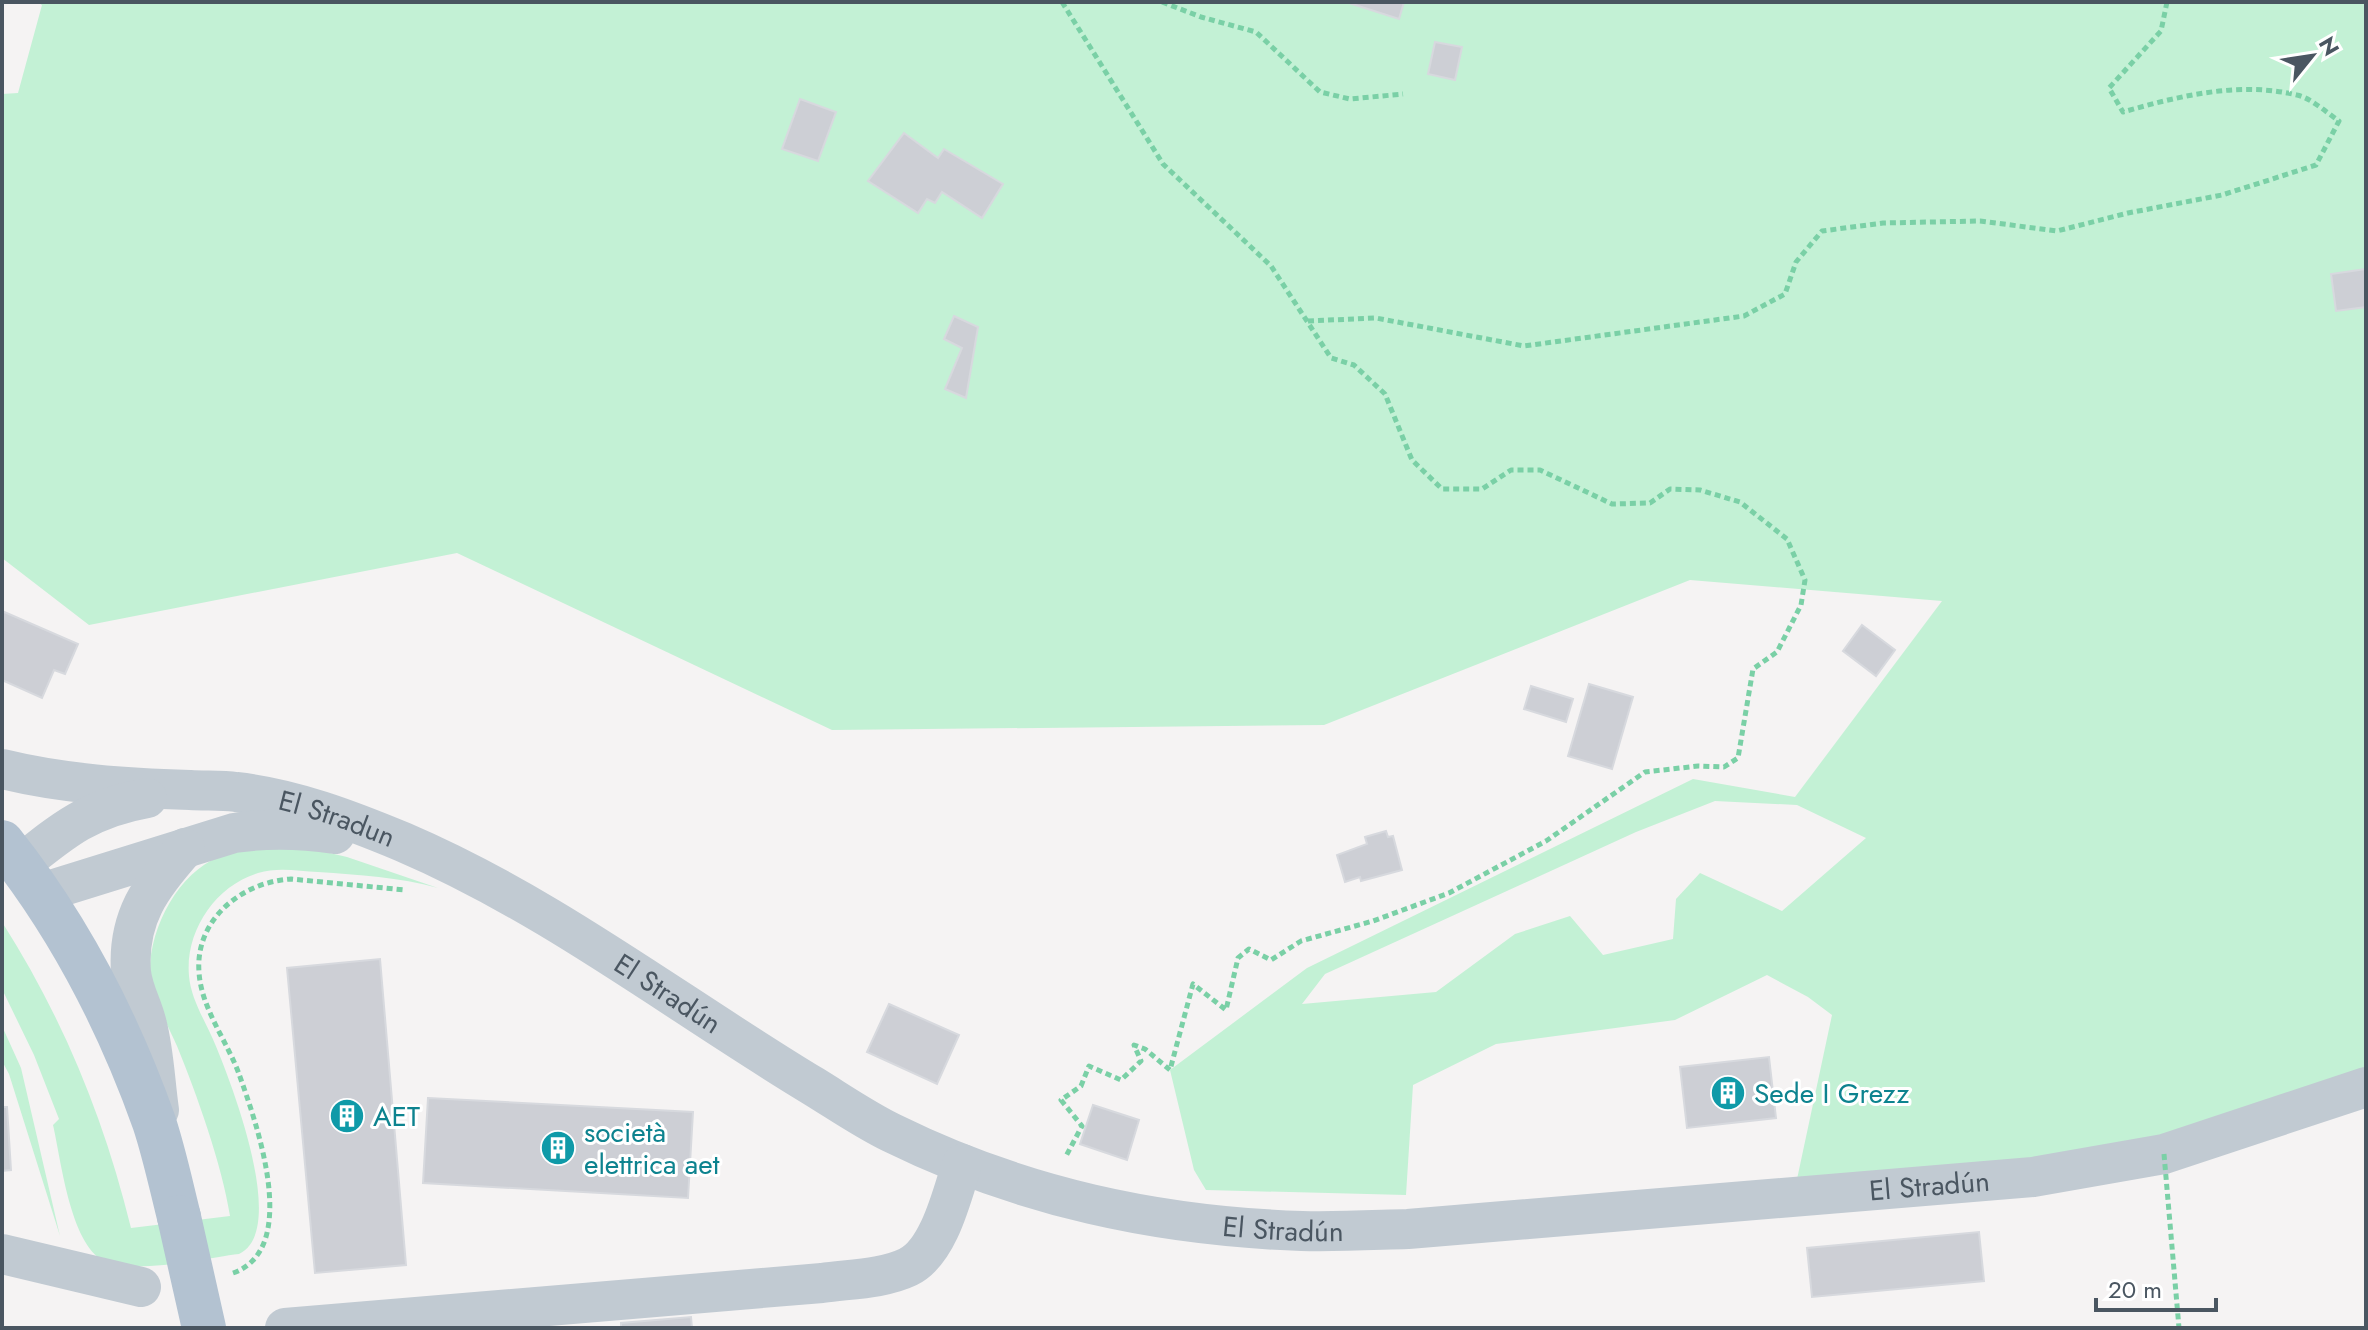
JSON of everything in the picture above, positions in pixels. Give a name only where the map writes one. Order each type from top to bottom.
[{"type":"main road","points":[[21,867],[86,969],[130,1060],[155,1125],[204,1328]]},
{"type":"street","name":"El Stradun","points":[[2,769],[43,779],[235,792],[286,801],[405,843]]},
{"type":"street","name":"El Stradun","points":[[21,867],[84,816],[123,802],[190,790]]},
{"type":"street","name":"El Stradun","points":[[21,867],[185,848],[210,839],[262,829],[299,829],[405,843]]},
{"type":"street","name":"El Stradún","points":[[405,843],[545,914],[771,1061],[889,1132],[962,1164],[1047,1195],[1097,1208],[1218,1226],[1305,1231],[1408,1229],[2033,1177],[2165,1172],[2250,1127],[2366,1087]]},
{"type":"street","points":[[174,1199],[147,1025],[131,973],[133,933],[138,913],[162,873],[185,848]]},
{"type":"street","points":[[285,1328],[822,1283],[893,1272],[911,1266],[932,1241],[943,1221],[962,1164]]},
{"type":"street","points":[[2,1254],[141,1287]]},
{"type":"path","points":[[1047,1195],[1082,1126],[1061,1100],[1081,1086],[1089,1066],[1121,1080],[1141,1061],[1134,1045],[1145,1049],[1170,1070],[1193,984],[1226,1010],[1238,958],[1249,949],[1271,960],[1301,941],[1373,921],[1449,893],[1546,841],[1645,772],[1698,766],[1724,767],[1738,758],[1753,669],[1777,652],[1801,605],[1805,580],[1787,539],[1740,502],[1700,490],[1670,489],[1650,503],[1612,504],[1540,470],[1511,470],[1482,489],[1442,489],[1412,460],[1385,394],[1354,365],[1331,358],[1271,266],[1163,164],[1062,2]]},
{"type":"path","points":[[1162,2],[1201,17],[1256,32],[1320,92],[1350,99],[1403,94]]},
{"type":"path","points":[[1307,321],[1376,318],[1524,346],[1730,319],[1744,316],[1785,294],[1796,262],[1822,231],[1883,223],[1980,221],[2057,231],[2128,213],[2222,195],[2316,165],[2339,121],[2299,95],[2229,89],[2123,112],[2109,88],[2161,31],[2167,2]]},
{"type":"path","points":[[231,1273],[245,1269],[262,1248],[272,1208],[264,1160],[238,1073],[202,989],[199,972],[206,932],[226,906],[244,893],[275,880],[408,890]]},
{"type":"path","points":[[2165,1172],[2179,1328]]},
{"type":"green space","points":[[37,2],[2366,2],[2366,1087],[2250,1127],[1793,1198],[1832,1015],[1808,997],[1767,975],[1675,1020],[1496,1044],[1413,1085],[1406,1195],[1206,1190],[1194,1170],[1170,1070],[1307,968],[1693,779],[1795,797],[1942,601],[1690,580],[1324,725],[832,730],[457,553],[89,625],[2,558],[2,94],[18,93],[42,5]],"holes":[[[1715,801],[1797,805],[1866,838],[1782,911],[1700,873],[1676,899],[1673,939],[1603,955],[1570,916],[1515,934],[1436,992],[1302,1004],[1325,974],[1636,832]]]},
{"type":"green space","points":[[261,847],[321,851],[347,857],[438,888],[379,877],[280,870],[243,879],[216,899],[206,912],[192,943],[189,976],[196,1002],[233,1090],[252,1155],[259,1217],[253,1240],[239,1254],[189,1262],[133,1266],[104,1261],[92,1252],[75,1219],[53,1125],[59,1119],[34,1055],[2,989],[2,922],[63,1032],[108,1147],[131,1228],[230,1216],[208,1130],[185,1065],[155,998],[150,966],[158,928],[176,893],[189,878],[203,865],[219,857]]},
{"type":"green space","points":[[2,1026],[21,1068],[60,1236],[9,1074],[2,1061]]},
{"type":"building","points":[[1346,2],[1404,2],[1399,19]]},
{"type":"building","points":[[1435,42],[1462,47],[1455,80],[1428,74]]},
{"type":"building","points":[[800,99],[836,112],[818,161],[782,149]]},
{"type":"building","points":[[904,133],[938,158],[944,149],[1003,184],[982,218],[942,192],[935,203],[927,199],[918,213],[868,181]]},
{"type":"building","points":[[2366,269],[2366,307],[2336,311],[2331,274]]},
{"type":"building","points":[[954,316],[978,327],[966,398],[945,389],[962,348],[944,339]]},
{"type":"building","points":[[2,611],[78,644],[65,674],[54,670],[42,698],[2,680]]},
{"type":"building","points":[[1862,625],[1895,650],[1876,676],[1843,651]]},
{"type":"building","points":[[1589,684],[1633,697],[1612,769],[1568,756]]},
{"type":"building","points":[[1531,686],[1573,699],[1566,722],[1524,709]]},
{"type":"building","points":[[1386,831],[1388,837],[1393,836],[1402,870],[1345,882],[1337,855],[1367,844],[1365,837]]},
{"type":"building","name":"AET","points":[[380,959],[406,1265],[315,1273],[287,968]]},
{"type":"building","points":[[889,1004],[959,1035],[937,1084],[867,1052]]},
{"type":"building","name":"Sede I Grezz","points":[[1769,1057],[1776,1118],[1687,1128],[1680,1067]]},
{"type":"building","name":"società elettrica aet","points":[[428,1098],[693,1112],[688,1198],[423,1183]]},
{"type":"building","points":[[1093,1105],[1139,1120],[1127,1160],[1080,1144]]},
{"type":"building","points":[[2,1107],[7,1107],[11,1170],[2,1171]]},
{"type":"building","points":[[1979,1232],[1984,1281],[1812,1297],[1807,1248]]},
{"type":"building","points":[[691,1317],[692,1328],[621,1328],[621,1323]]},
{"type":"place","name":"Sede I Grezz","points":[[1728,1093]]},
{"type":"place","name":"AET","points":[[347,1116]]},
{"type":"place","name":"società elettrica aet","points":[[558,1148]]}]
